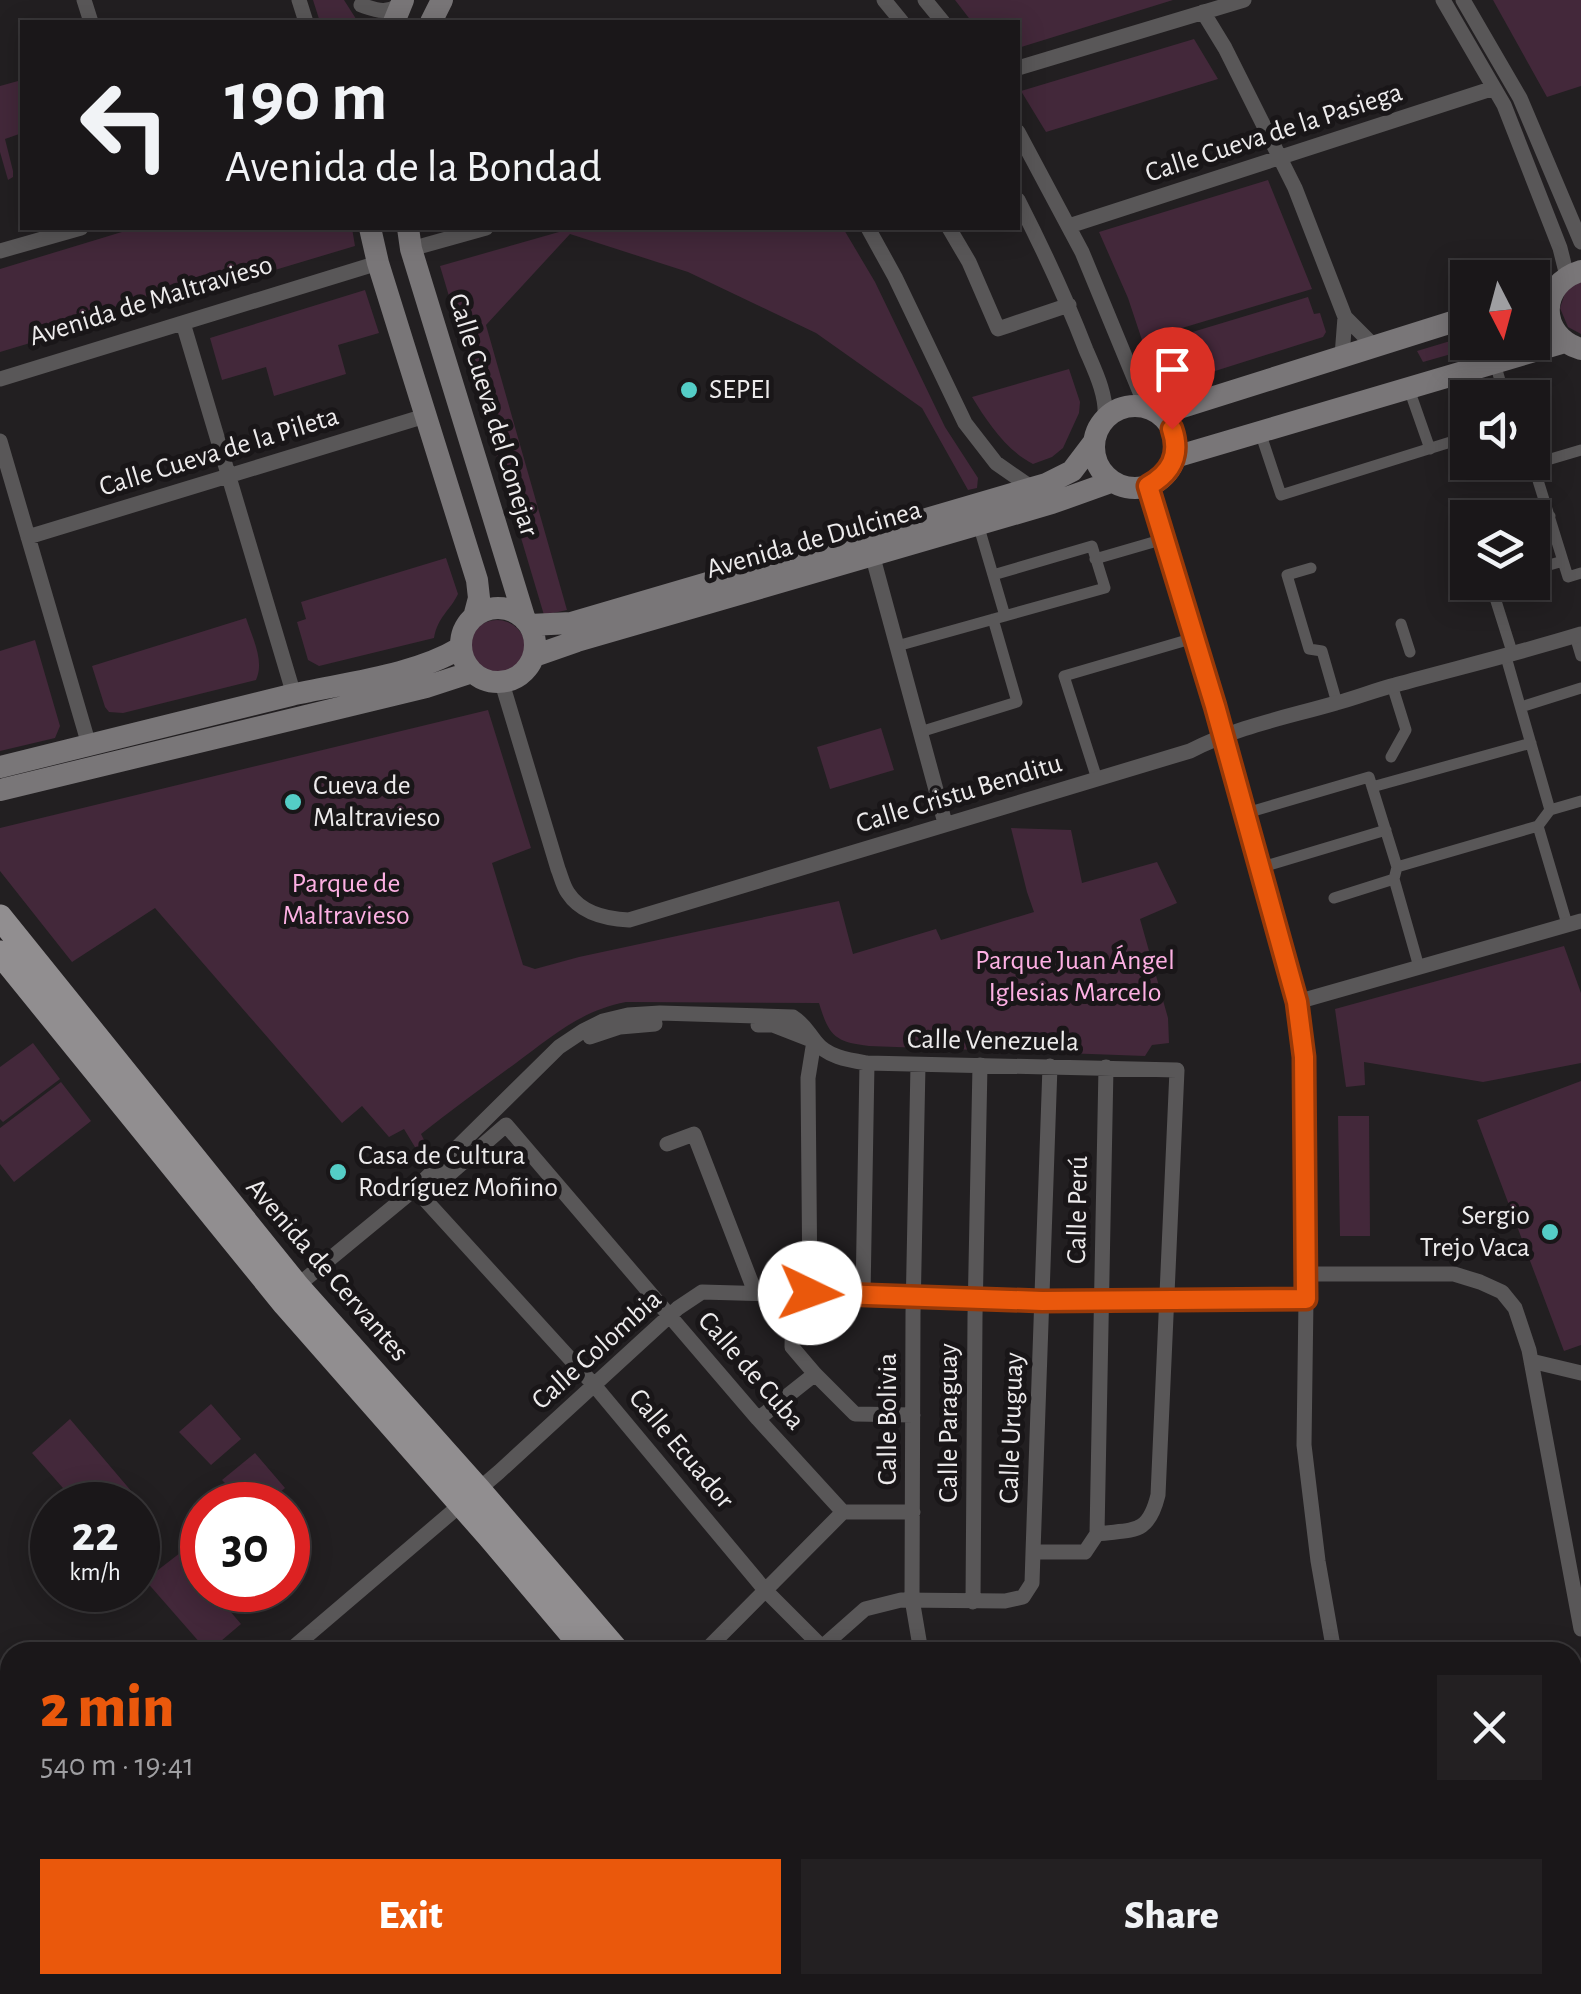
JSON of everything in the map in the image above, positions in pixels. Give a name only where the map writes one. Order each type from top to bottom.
[{"type":"main road","points":[[370,230],[477,580],[474,617]]},
{"type":"main road","name":"Avenida de Maltravieso","points":[[378,262],[395,270],[409,265],[410,238]]},
{"type":"main road","name":"Calle Cueva del Conejar","points":[[410,238],[527,623]]},
{"type":"main road","points":[[1559,283],[1548,310],[1552,326],[1573,346]]},
{"type":"main road","points":[[1153,410],[1172,429],[1175,456],[1167,473],[1148,486],[1132,488],[1111,482],[1097,464],[1094,442],[1105,418],[1118,408],[1131,405],[1153,410],[1450,323]]},
{"type":"main road","points":[[1175,456],[1495,363],[1573,346]]},
{"type":"main road","name":"Avenida de Dulcinea","points":[[527,623],[571,623],[1046,484],[1072,471],[1094,442]]},
{"type":"main road","name":"Avenida de Dulcinea","points":[[534,656],[1052,503],[1111,482]]},
{"type":"main road","points":[[503,608],[520,615],[527,623],[536,648],[530,666],[520,675],[502,683],[483,680],[472,672],[460,648],[464,630],[474,617],[488,609],[503,608]]},
{"type":"main road","points":[[0,767],[421,666],[460,648]]},
{"type":"main road","points":[[0,790],[426,688],[472,672]]},
{"type":"main road","name":"Avenida de Cervantes","points":[[0,917],[470,1497],[579,1642]]},
{"type":"main road","name":"Avenida de Cervantes","points":[[0,953],[285,1304],[608,1642]]},
{"type":"street","points":[[884,0],[900,20]]},
{"type":"street","points":[[926,0],[941,20]]},
{"type":"street","points":[[1020,67],[1244,0]]},
{"type":"street","points":[[1443,0],[1504,105],[1534,177],[1565,261],[1559,283]]},
{"type":"street","points":[[1464,0],[1520,98],[1581,242]]},
{"type":"street","points":[[360,2],[381,12],[392,10],[403,1]]},
{"type":"street","points":[[1203,12],[1295,188],[1345,317],[1374,346]]},
{"type":"street","name":"Calle Cueva de la Pasiega","points":[[1069,226],[1494,88]]},
{"type":"street","points":[[1020,136],[1069,226],[1153,410]]},
{"type":"street","points":[[1020,204],[1069,305],[1099,382],[1105,418]]},
{"type":"street","points":[[0,252],[73,230]]},
{"type":"street","name":"Avenida de Maltravieso","points":[[410,238],[471,230]]},
{"type":"street","points":[[869,230],[964,424],[996,463],[1032,488]]},
{"type":"street","points":[[950,230],[998,328],[1069,305]]},
{"type":"street","name":"Avenida de Maltravieso","points":[[0,379],[378,262]]},
{"type":"street","points":[[1342,356],[1345,317]]},
{"type":"street","points":[[183,324],[294,694]]},
{"type":"street","points":[[1495,363],[1500,380]]},
{"type":"street","points":[[1409,389],[1430,449]]},
{"type":"street","name":"Calle Cueva de la Pileta","points":[[28,537],[425,416]]},
{"type":"street","points":[[1260,432],[1280,495],[1450,442]]},
{"type":"street","points":[[0,441],[88,745]]},
{"type":"street","points":[[1550,458],[1581,450]]},
{"type":"street","points":[[990,501],[996,492],[996,463]]},
{"type":"street","points":[[1148,486],[1297,1002],[1304,1057],[1304,1445],[1332,1642]]},
{"type":"street","points":[[1550,516],[1568,577],[1581,574]]},
{"type":"street","points":[[920,732],[1016,702],[993,575],[978,524]]},
{"type":"street","points":[[1095,559],[1164,539]]},
{"type":"street","points":[[897,646],[1104,588],[1092,546],[993,575]]},
{"type":"street","points":[[872,554],[945,824]]},
{"type":"street","points":[[1550,565],[1563,561]]},
{"type":"street","points":[[1311,568],[1287,575],[1309,649],[1322,652],[1337,703]]},
{"type":"street","points":[[1495,600],[1550,810]]},
{"type":"street","points":[[1402,624],[1410,652]]},
{"type":"street","points":[[1578,635],[1581,656]]},
{"type":"street","name":"Calle Cristu Benditu","points":[[502,683],[568,894],[589,912],[629,920],[1190,751],[1249,726],[1578,635]]},
{"type":"street","points":[[1097,779],[1064,676],[1194,638]]},
{"type":"street","points":[[1391,758],[1406,730],[1392,686]]},
{"type":"street","points":[[1521,707],[1581,688]]},
{"type":"street","points":[[1372,787],[1531,743]]},
{"type":"street","points":[[1243,814],[1369,777],[1419,967]]},
{"type":"street","points":[[1334,898],[1538,826],[1550,810],[1581,801]]},
{"type":"street","points":[[1297,1002],[1574,922],[1538,826]]},
{"type":"street","points":[[1259,868],[1386,830]]},
{"type":"street","name":"Calle Venezuela","points":[[298,1286],[420,1193],[543,1064],[572,1045],[600,1032],[645,1024],[772,1026],[814,1041],[841,1058],[867,1063],[1177,1070],[1167,1302]]},
{"type":"street","points":[[814,1041],[808,1078],[801,1293],[792,1346],[855,1414],[913,1415]]},
{"type":"street","points":[[863,1296],[867,1063]]},
{"type":"street","name":"Calle Bolivia","points":[[918,1065],[912,1599],[920,1642]]},
{"type":"street","name":"Calle Paraguay","points":[[973,1602],[980,1065]]},
{"type":"street","name":"Calle Uruguay","points":[[973,1602],[1005,1602],[1023,1597],[1032,1583],[1050,1066]]},
{"type":"street","name":"Calle Perú","points":[[1096,1534],[1106,1068]]},
{"type":"street","name":"Calle de Cuba","points":[[420,1193],[506,1125],[758,1420],[842,1512]]},
{"type":"street","points":[[667,1144],[694,1134],[755,1292]]},
{"type":"street","name":"Calle Ecuador","points":[[420,1193],[594,1384],[765,1590],[816,1642]]},
{"type":"street","points":[[1306,1274],[1454,1274],[1502,1292],[1515,1308],[1531,1361],[1581,1629]]},
{"type":"street","name":"Calle Colombia","points":[[300,1642],[470,1497],[669,1316],[702,1292],[1042,1301],[1306,1299]]},
{"type":"street","points":[[1033,1552],[1085,1552],[1096,1534],[1140,1528],[1153,1517],[1158,1496],[1167,1302]]},
{"type":"street","points":[[1531,1361],[1581,1373]]},
{"type":"street","points":[[758,1420],[815,1374]]},
{"type":"street","points":[[714,1642],[842,1512],[914,1512]]},
{"type":"street","points":[[832,1642],[865,1609],[912,1599],[973,1602]]},
{"type":"green space","points":[[313,0],[344,0],[357,20],[319,20]]},
{"type":"green space","points":[[955,0],[1173,0],[1020,47],[1020,20],[970,20]]},
{"type":"green space","points":[[1493,0],[1581,0],[1581,86],[1547,97]]},
{"type":"green space","points":[[1194,39],[1218,79],[1046,132],[1021,91]]},
{"type":"green space","points":[[18,81],[20,88],[20,134],[5,139],[13,171],[8,180],[0,152],[0,86]]},
{"type":"green space","points":[[1268,180],[1312,289],[1142,340],[1099,232]]},
{"type":"green space","points":[[128,230],[352,230],[355,246],[0,352],[0,269]]},
{"type":"green space","points":[[566,230],[844,230],[875,282],[945,427],[978,478],[977,488],[968,490],[922,408],[816,333],[688,272],[570,234],[486,325],[567,610],[544,615],[440,266]]},
{"type":"green space","points":[[1581,280],[1581,334],[1568,327],[1560,308],[1566,290]]},
{"type":"green space","points":[[365,290],[379,333],[338,345],[346,374],[274,396],[266,367],[222,380],[210,338]]},
{"type":"green space","points":[[1308,297],[1314,314],[1320,313],[1326,332],[1323,337],[1174,384],[1160,380],[1146,346]]},
{"type":"green space","points":[[1450,341],[1450,354],[1423,362],[1417,351]]},
{"type":"green space","points":[[1069,369],[1080,402],[1079,413],[1063,448],[1033,464],[1006,444],[972,397]]},
{"type":"green space","points":[[446,558],[458,594],[438,624],[434,638],[319,666],[308,660],[297,622],[306,619],[301,602]]},
{"type":"green space","points":[[246,618],[258,657],[256,680],[123,713],[109,712],[105,707],[92,666]]},
{"type":"green space","points":[[497,620],[517,629],[526,649],[517,669],[497,678],[477,669],[468,649],[477,629]]},
{"type":"green space","points":[[35,640],[60,726],[55,738],[0,751],[0,651]]},
{"type":"green space","name":"Parque de Maltravieso","points":[[488,710],[531,848],[492,863],[523,965],[535,969],[839,901],[853,954],[936,929],[941,940],[1034,912],[1011,828],[1071,830],[1082,883],[1157,862],[1177,903],[1140,919],[1168,1018],[1169,1043],[1152,1045],[1145,1056],[869,1046],[835,1035],[819,1003],[626,1002],[595,1011],[568,1026],[456,1107],[421,1134],[429,1150],[421,1157],[404,1129],[389,1137],[362,1106],[342,1123],[155,908],[72,962],[0,871],[0,828]]},
{"type":"green space","points":[[881,728],[894,770],[830,789],[817,747]]},
{"type":"green space","points":[[1564,946],[1581,993],[1581,1063],[1483,1082],[1364,1062],[1365,1085],[1346,1087],[1335,1009]]},
{"type":"green space","points":[[33,1043],[60,1079],[3,1122],[0,1067]]},
{"type":"green space","name":"Sergio Trejo Vaca","points":[[1581,1081],[1581,1345],[1564,1351],[1477,1120]]},
{"type":"green space","points":[[61,1082],[91,1121],[14,1182],[0,1164],[0,1128]]},
{"type":"green space","points":[[1338,1116],[1369,1116],[1370,1236],[1340,1236]]},
{"type":"green space","points":[[211,1404],[241,1439],[211,1465],[179,1432]]},
{"type":"green space","points":[[70,1419],[124,1482],[58,1482],[32,1453]]},
{"type":"green space","points":[[255,1453],[280,1482],[224,1482]]},
{"type":"green space","points":[[180,1553],[180,1612],[231,1612],[241,1624],[220,1642],[199,1642],[160,1597],[160,1568]]},
{"type":"place","name":"SEPEI","points":[[689,390]]},
{"type":"place","name":"Cueva de Maltravieso","points":[[293,802]]},
{"type":"place","name":"Casa de Cultura Rodríguez Moñino","points":[[338,1172]]},
{"type":"place","name":"Sergio Trejo Vaca","points":[[1550,1232]]},
{"type":"route","points":[[810,1293],[1042,1301],[1306,1299],[1304,1057],[1297,1002],[1215,706],[1148,486],[1171,467],[1176,447],[1172,429]]},
{"type":"park label","name":"Parque Juan Ángel Iglesias Marcelo","points":[[1075,977]]}]
